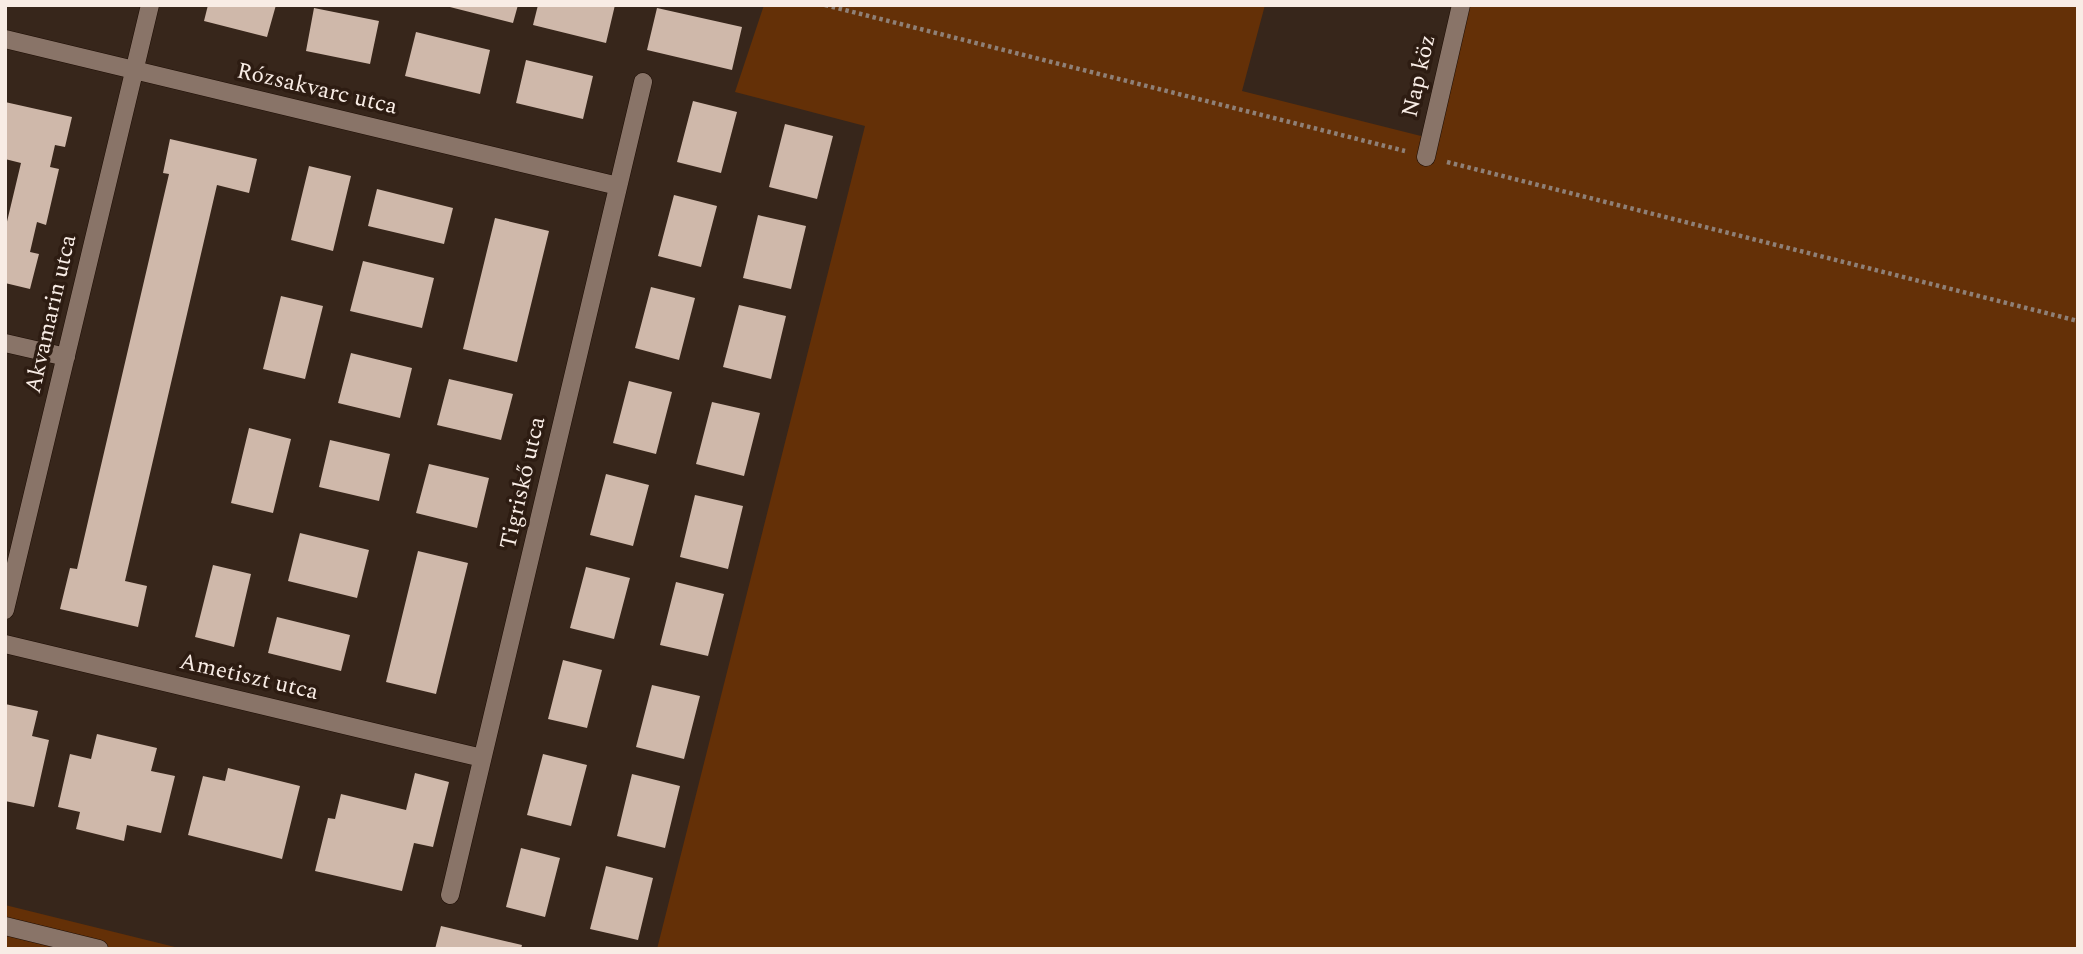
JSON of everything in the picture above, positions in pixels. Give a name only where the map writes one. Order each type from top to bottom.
[{"type":"street","name":"Akvamarin utca","points":[[5,610],[150,5]]},
{"type":"street","name":"Nap köz","points":[[1426,157],[1461,5]]},
{"type":"street","name":"Rózsakvarc utca","points":[[5,39],[618,186]]},
{"type":"street","name":"Tigriskő utca","points":[[450,895],[643,82]]},
{"type":"street","points":[[5,343],[66,357]]},
{"type":"street","name":"Ametiszt utca","points":[[5,644],[482,758]]},
{"type":"street","points":[[5,926],[99,949]]},
{"type":"shaded area","points":[[764,5],[1265,5],[1242,91],[1425,137],[1458,5],[2078,5],[2078,949],[657,949],[865,126],[735,92]]},
{"type":"shaded area","points":[[5,905],[183,949],[5,949]]},
{"type":"building","points":[[208,5],[276,5],[267,37],[204,21]]},
{"type":"building","points":[[442,5],[518,5],[513,23]]},
{"type":"building","points":[[538,5],[615,5],[606,43],[533,25]]},
{"type":"building","points":[[314,8],[379,21],[370,64],[306,51]]},
{"type":"building","points":[[657,8],[742,27],[732,70],[647,50]]},
{"type":"building","points":[[416,32],[490,50],[480,94],[405,76]]},
{"type":"building","points":[[526,60],[593,76],[583,119],[516,103]]},
{"type":"building","points":[[693,101],[737,112],[721,173],[677,162]]},
{"type":"building","points":[[5,102],[72,117],[65,147],[55,145],[50,167],[59,169],[46,225],[37,222],[30,252],[39,254],[30,289],[5,283],[5,230],[21,163],[5,159]]},
{"type":"building","points":[[785,124],[833,136],[817,199],[769,187]]},
{"type":"building","points":[[170,139],[257,159],[249,193],[217,185],[125,581],[147,586],[138,627],[60,609],[70,568],[77,569],[169,174],[163,173]]},
{"type":"building","points":[[309,166],[351,176],[333,251],[291,240]]},
{"type":"building","points":[[377,189],[453,208],[444,244],[368,226]]},
{"type":"building","points":[[674,195],[717,206],[701,267],[658,256]]},
{"type":"building","points":[[758,215],[806,226],[791,289],[743,278]]},
{"type":"building","points":[[495,218],[549,231],[517,362],[463,349]]},
{"type":"building","points":[[363,261],[434,278],[422,328],[350,311]]},
{"type":"building","points":[[651,287],[695,298],[679,360],[635,348]]},
{"type":"building","points":[[281,296],[323,306],[305,379],[263,369]]},
{"type":"building","points":[[739,305],[786,316],[771,379],[723,367]]},
{"type":"building","points":[[351,353],[412,368],[400,418],[338,403]]},
{"type":"building","points":[[449,379],[513,394],[501,440],[437,425]]},
{"type":"building","points":[[629,381],[672,392],[656,454],[613,443]]},
{"type":"building","points":[[712,402],[760,413],[744,476],[696,464]]},
{"type":"building","points":[[249,428],[291,439],[273,513],[231,503]]},
{"type":"building","points":[[330,440],[390,454],[379,501],[319,487]]},
{"type":"building","points":[[429,464],[489,478],[477,528],[416,513]]},
{"type":"building","points":[[606,474],[649,485],[633,546],[590,535]]},
{"type":"building","points":[[695,495],[743,506],[728,569],[680,557]]},
{"type":"building","points":[[300,533],[369,550],[357,598],[288,581]]},
{"type":"building","points":[[418,551],[468,563],[436,694],[386,682]]},
{"type":"building","points":[[213,565],[251,574],[234,647],[195,637]]},
{"type":"building","points":[[586,567],[630,578],[614,639],[570,628]]},
{"type":"building","points":[[676,582],[724,594],[708,656],[660,645]]},
{"type":"building","points":[[277,617],[350,635],[341,671],[268,653]]},
{"type":"building","points":[[563,660],[602,670],[587,728],[548,719]]},
{"type":"building","points":[[652,685],[700,696],[684,759],[636,747]]},
{"type":"building","points":[[5,704],[38,711],[32,736],[49,740],[34,807],[5,801]]},
{"type":"building","points":[[97,734],[157,748],[151,771],[175,776],[161,833],[127,825],[124,841],[76,829],[80,812],[58,807],[70,754],[91,759]]},
{"type":"building","points":[[543,754],[587,765],[571,826],[527,815]]},
{"type":"building","points":[[228,768],[300,786],[282,859],[188,835],[203,776],[225,781]]},
{"type":"building","points":[[415,773],[449,782],[433,847],[414,843],[402,891],[315,871],[328,818],[335,819],[341,794],[406,810]]},
{"type":"building","points":[[632,774],[680,786],[665,848],[617,836]]},
{"type":"building","points":[[521,848],[560,858],[545,917],[506,907]]},
{"type":"building","points":[[606,866],[653,878],[638,940],[590,929]]},
{"type":"building","points":[[441,926],[522,945],[521,949],[435,949]]}]
